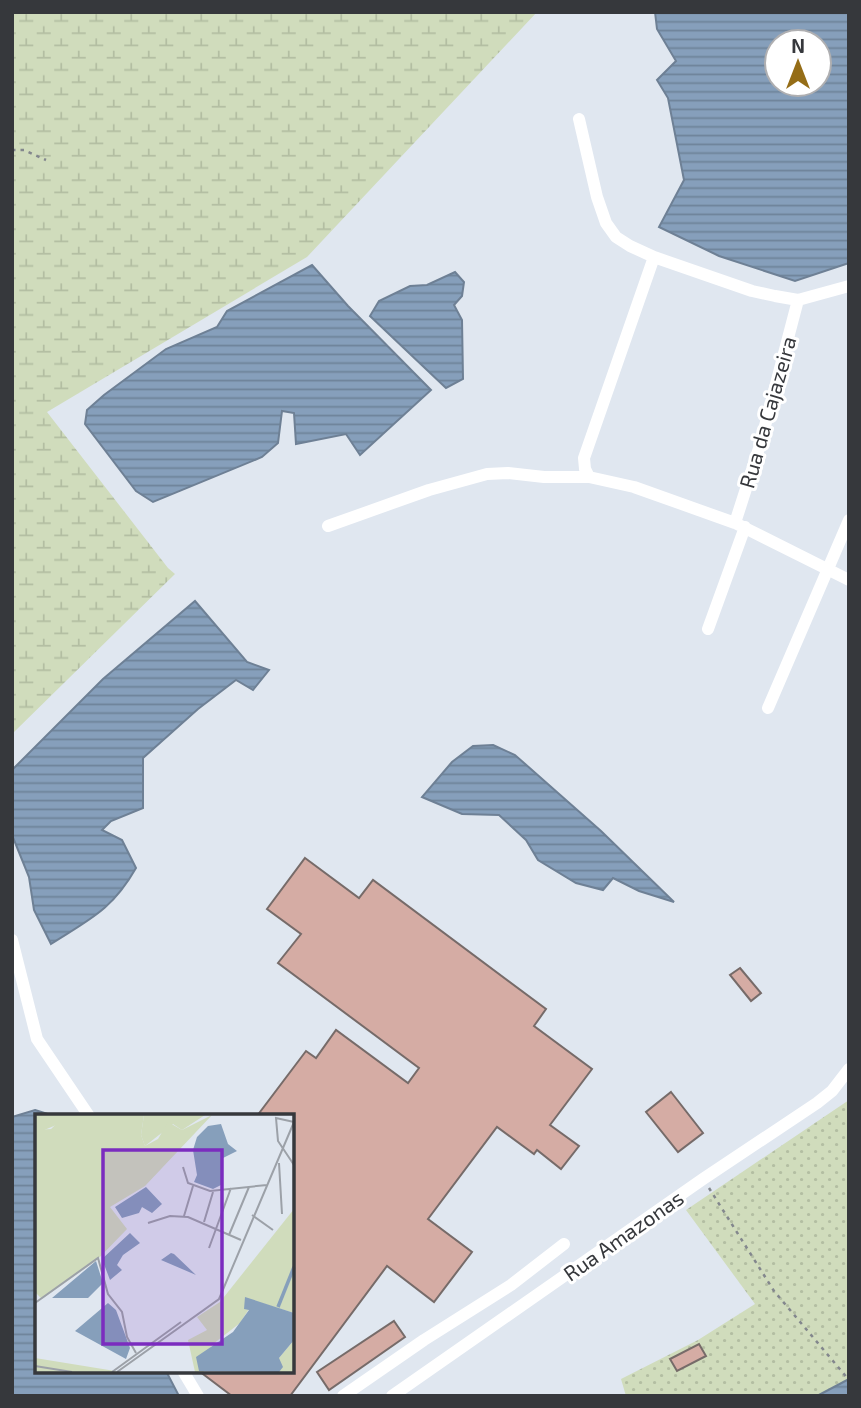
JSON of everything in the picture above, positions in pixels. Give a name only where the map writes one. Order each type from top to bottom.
[{"type":"street","points":[[579,119],[597,198],[606,223],[616,237],[630,246],[752,291],[798,300],[849,286]]},
{"type":"street","points":[[589,477],[584,458],[654,257]]},
{"type":"street","name":"Rua da Cajazeira","points":[[708,629],[740,525],[798,300]]},
{"type":"street","points":[[328,526],[429,490],[487,474],[589,477],[634,487],[740,525],[849,580]]},
{"type":"street","points":[[768,708],[849,520]]},
{"type":"street","points":[[12,940],[37,1039],[88,1114]]},
{"type":"street","name":"Rua Amazonas","points":[[392,1396],[825,1097],[841,1082],[849,1069]]},
{"type":"street","points":[[343,1396],[511,1285],[564,1244]]},
{"type":"street","points":[[184,1373],[198,1396]]},
{"type":"path","points":[[12,150],[24,150],[46,160]]},
{"type":"path","points":[[703,1179],[774,1291],[849,1380]]},
{"type":"green space","points":[[12,12],[537,12],[307,257],[47,412],[175,574],[12,734]]},
{"type":"green space","points":[[849,1100],[849,1379],[817,1396],[626,1396],[621,1379],[698,1340],[755,1304],[686,1210]],"holes":[[[699,1344],[706,1356],[677,1371],[671,1359]]]},
{"type":"water","points":[[655,12],[849,12],[849,263],[795,281],[719,256],[659,227],[684,180],[668,98],[657,80],[676,61],[657,29]]},
{"type":"water","points":[[312,265],[348,306],[431,390],[360,455],[346,434],[296,444],[294,413],[282,411],[278,443],[262,457],[153,502],[136,491],[85,424],[87,410],[166,349],[217,327],[227,311]]},
{"type":"water","points":[[455,272],[464,282],[462,296],[454,305],[462,320],[463,379],[446,388],[370,316],[379,301],[410,286],[427,285]]},
{"type":"water","points":[[195,601],[247,662],[269,670],[253,690],[236,680],[198,709],[143,758],[143,808],[111,821],[102,830],[122,840],[136,868],[109,904],[51,944],[34,910],[29,877],[12,835],[12,770],[103,679]]},
{"type":"water","points":[[493,745],[515,755],[601,831],[674,902],[639,891],[613,878],[603,890],[576,883],[538,860],[526,840],[499,815],[462,814],[422,797],[452,762],[473,746]]},
{"type":"water","points":[[35,1110],[48,1114],[35,1114],[35,1373],[167,1373],[179,1396],[12,1396],[12,1117]]},
{"type":"water","points":[[849,1379],[849,1396],[817,1396]]},
{"type":"building","points":[[305,858],[359,898],[373,880],[546,1009],[534,1026],[592,1069],[550,1125],[579,1146],[561,1169],[537,1150],[534,1154],[497,1127],[428,1219],[472,1252],[434,1302],[387,1266],[290,1396],[232,1396],[202,1373],[294,1373],[294,1114],[259,1114],[306,1051],[316,1058],[336,1030],[408,1083],[419,1068],[278,963],[301,934],[267,909]]},
{"type":"building","points":[[740,968],[761,993],[751,1001],[730,975]]},
{"type":"building","points":[[671,1092],[703,1133],[678,1152],[646,1112]]},
{"type":"building","points":[[394,1321],[405,1337],[329,1390],[317,1372]]},
{"type":"building","points":[[699,1344],[706,1356],[677,1371],[670,1359]]}]
